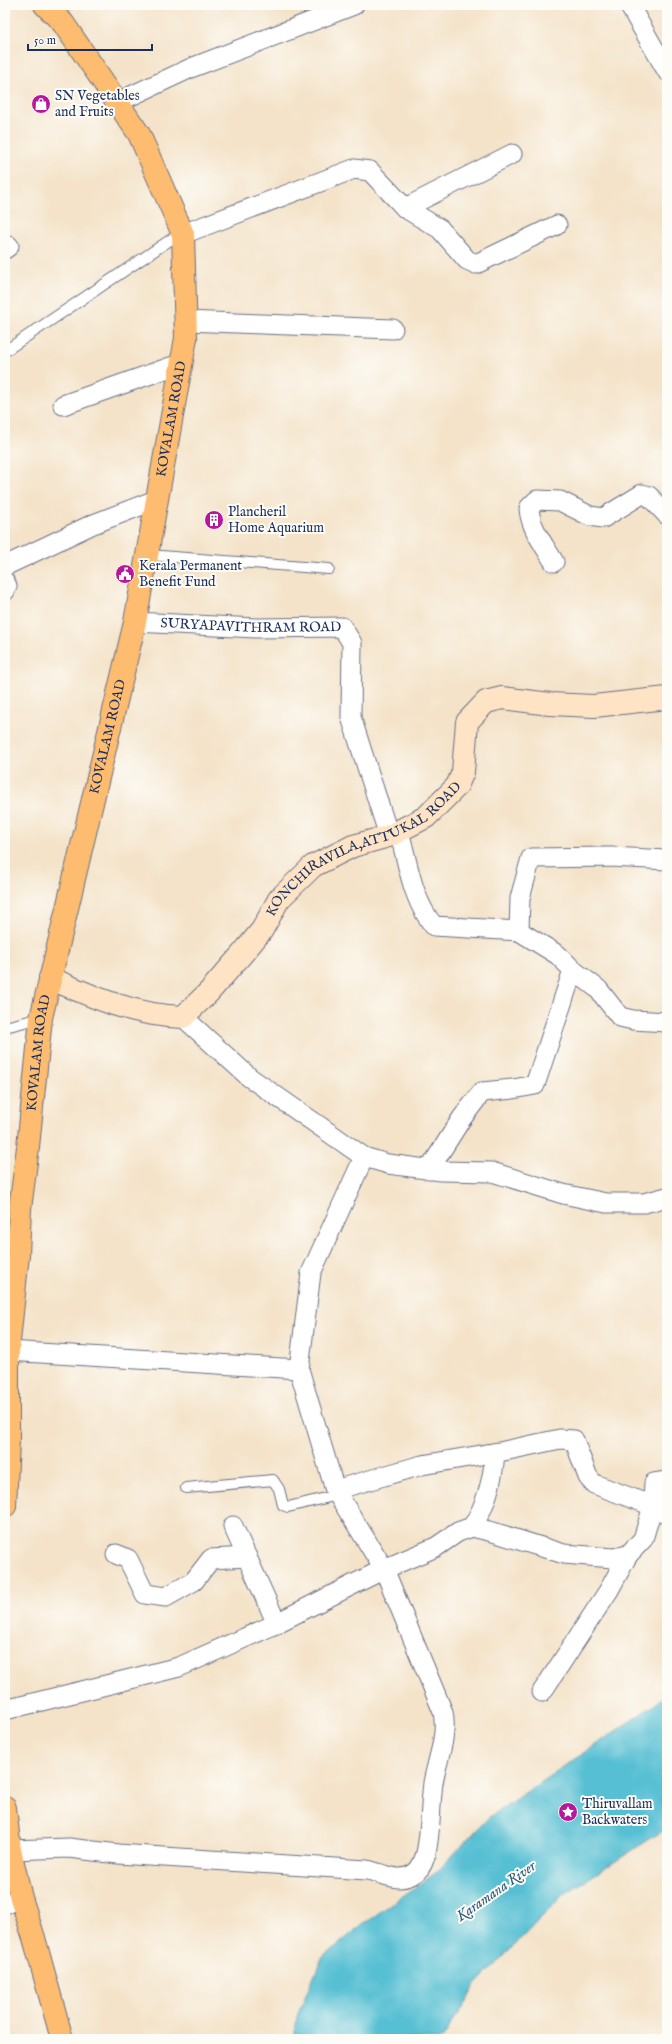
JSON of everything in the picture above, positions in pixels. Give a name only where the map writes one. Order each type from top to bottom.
[{"type":"main road","name":"KOVALAM ROAD","points":[[5,1506],[11,1255],[20,1209],[28,1147],[41,1018],[134,622],[148,555],[186,338],[183,233],[139,134],[63,22],[45,5]]},
{"type":"main road","name":"KONCHIRAVILA,ATTUKAL ROAD","points":[[183,1017],[208,992],[262,930],[279,899],[313,866],[353,846],[394,834],[426,817],[457,786],[463,772],[467,722],[486,702],[502,698],[550,704],[594,706],[667,698]]},
{"type":"main road","points":[[50,978],[94,998],[159,1016],[183,1017]]},
{"type":"main road","points":[[5,1808],[10,1850],[13,1901],[34,1938],[62,2039]]},
{"type":"street","points":[[118,102],[191,68],[354,5]]},
{"type":"street","points":[[629,5],[667,71]]},
{"type":"street","points":[[405,208],[512,154]]},
{"type":"street","points":[[183,233],[354,170],[370,171],[405,208],[440,229],[467,260],[476,264],[557,225]]},
{"type":"street","points":[[186,321],[393,329]]},
{"type":"street","points":[[63,405],[182,363]]},
{"type":"street","points":[[554,562],[535,530],[530,516],[529,508],[537,500],[560,501],[590,516],[603,518],[642,494],[649,496],[667,515]]},
{"type":"street","points":[[5,566],[91,525],[158,499]]},
{"type":"street","points":[[5,582],[7,586],[5,591]]},
{"type":"street","name":"SURYAPAVITHRAM ROAD","points":[[134,622],[256,628],[342,627],[352,643],[353,669],[351,717],[394,834]]},
{"type":"street","points":[[394,834],[417,898],[434,926],[519,931],[558,955],[573,970],[598,989],[620,1017],[632,1020],[665,1016]]},
{"type":"street","points":[[519,931],[520,898],[531,858],[611,857],[667,860]]},
{"type":"street","points":[[429,1170],[462,1118],[482,1092],[535,1085],[573,970]]},
{"type":"street","points":[[183,1017],[249,1077],[364,1157],[388,1164],[429,1170],[492,1172],[563,1194],[606,1203],[644,1203],[667,1197]]},
{"type":"street","points":[[10,1850],[69,1848],[118,1854],[367,1870],[397,1879],[407,1877],[416,1872],[422,1866],[426,1852],[433,1783],[445,1734],[445,1722],[438,1697],[384,1569],[337,1493],[299,1369],[312,1273],[364,1157]]},
{"type":"street","points":[[8,1351],[299,1369]]},
{"type":"street","points":[[337,1493],[422,1465],[494,1453],[560,1439],[574,1440],[588,1477],[594,1484],[660,1510]]},
{"type":"street","points":[[472,1527],[482,1512],[493,1476],[494,1453]]},
{"type":"street","points":[[542,1692],[609,1590],[628,1556],[643,1539],[660,1510],[654,1483],[667,1481]]},
{"type":"street","points":[[233,1526],[277,1624]]},
{"type":"street","points":[[5,1710],[179,1667],[277,1624],[384,1569],[436,1547],[458,1532],[472,1527],[564,1554],[613,1558],[628,1556]]},
{"type":"street","points":[[116,1554],[128,1558],[145,1594],[166,1597],[194,1581],[210,1559],[247,1557]]},
{"type":"lane","points":[[5,351],[183,233]]},
{"type":"lane","points":[[148,555],[329,569]]},
{"type":"lane","points":[[5,1027],[41,1018]]},
{"type":"lane","points":[[186,1488],[273,1480],[279,1489],[283,1505],[288,1507],[337,1493]]},
{"type":"water","name":"Karamana River","points":[[667,1696],[667,1828],[563,1895],[476,1985],[442,2039],[294,2039],[297,2016],[322,1958],[363,1924],[437,1872],[488,1818]]},
{"type":"place","name":"SN Vegetables and Fruits","points":[[41,104]]},
{"type":"place","name":"Plancheril Home Aquarium","points":[[214,520]]},
{"type":"place","name":"Kerala Permanent Benefit Fund","points":[[125,574]]},
{"type":"place","name":"Thiruvallam Backwaters","points":[[568,1812]]}]
